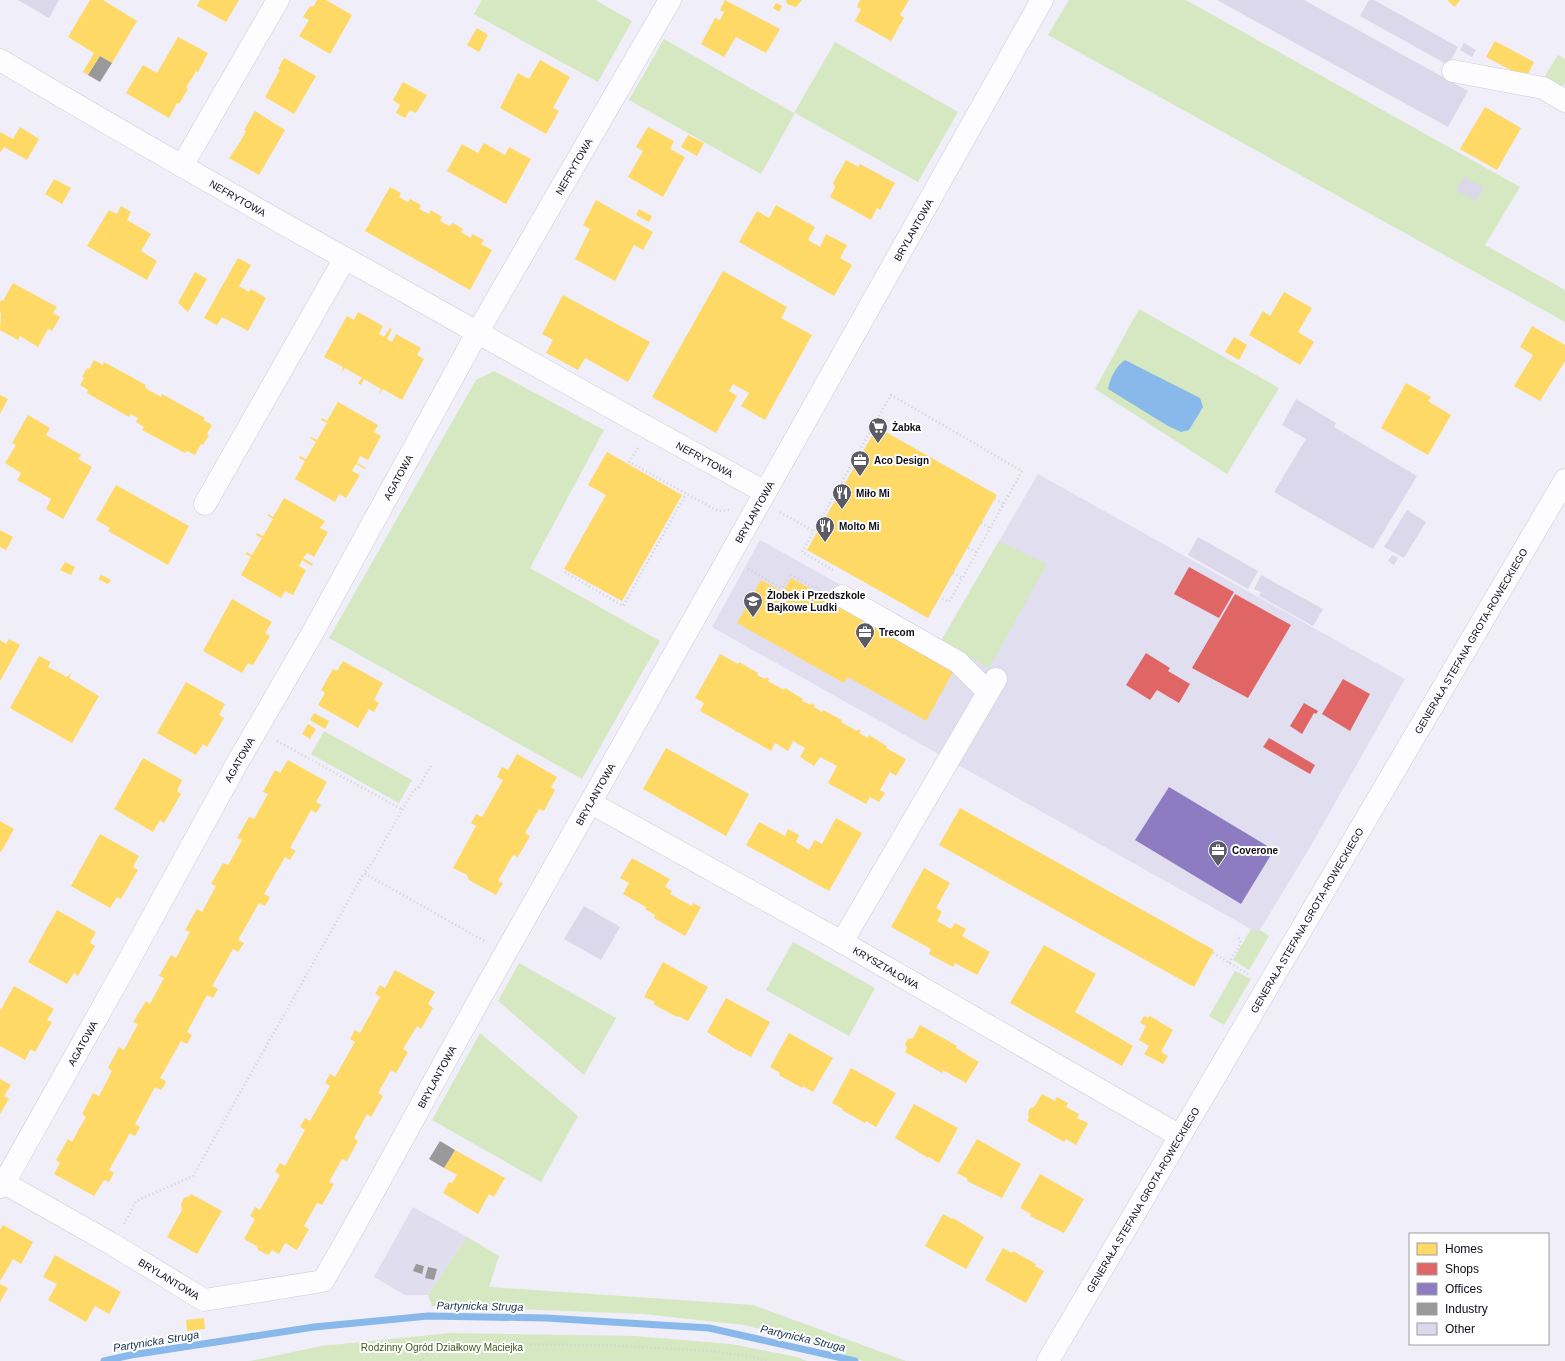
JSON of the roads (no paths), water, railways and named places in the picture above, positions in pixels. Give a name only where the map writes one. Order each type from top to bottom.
[{"type":"street","points":[[182,166],[278,0]]},
{"type":"street","name":"NEFRYTOWA","points":[[477,332],[670,0]]},
{"type":"street","name":"BRYLANTOWA","points":[[2,1185],[112,1244],[204,1300],[323,1282],[506,952],[886,280],[1042,0]]},
{"type":"street","name":"NEFRYTOWA","points":[[0,60],[90,114],[182,166],[765,492]]},
{"type":"street","points":[[1453,71],[1543,88],[1565,101]]},
{"type":"street","points":[[205,504],[345,258]]},
{"type":"street","name":"AGATOWA","points":[[2,1185],[120,976],[236,765],[313,632],[477,332]]},
{"type":"street","name":"GENERAŁA STEFANA GROTA-ROWECKIEGO","points":[[1048,1361],[1565,480]]},
{"type":"street","points":[[842,596],[958,662],[992,685],[842,942]]},
{"type":"street","name":"KRYSZTAŁOWA","points":[[591,803],[842,942],[1180,1136]]},
{"type":"water","points":[[1125,360],[1200,398],[1203,407],[1189,430],[1181,432],[1168,426],[1108,389],[1114,373]]},
{"type":"waterway","name":"Partynicka Struga","points":[[104,1361],[131,1355],[314,1327],[428,1316],[546,1318],[709,1328],[855,1361]]},
{"type":"place","name":"Żabka","points":[[878,444]]},
{"type":"place","name":"Aco Design","points":[[860,477]]},
{"type":"place","name":"Miło Mi","points":[[842,510]]},
{"type":"place","name":"Molto Mi","points":[[825,543]]},
{"type":"place","name":"Żlobek i Przedszkole Bajkowe Ludki","points":[[753,618]]},
{"type":"place","name":"Trecom","points":[[865,649]]},
{"type":"place","name":"Coverone","points":[[1218,867]]},
{"type":"park label","name":"Rodzinny Ogród Działkowy Maciejka","points":[[442,1347]]}]
